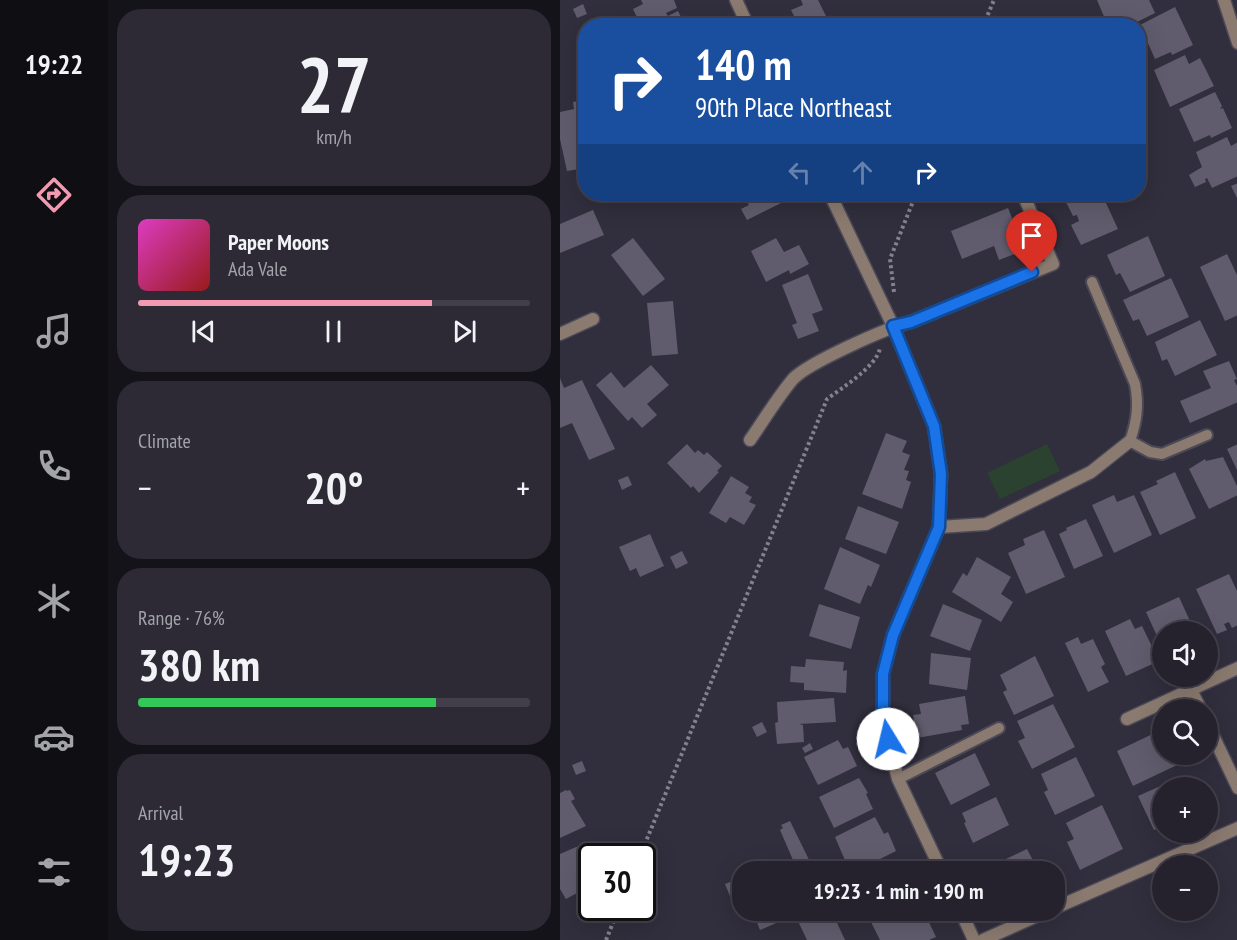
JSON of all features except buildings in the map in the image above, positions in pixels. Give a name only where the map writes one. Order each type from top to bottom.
[{"type":"street","points":[[736,0],[744,18]]},
{"type":"street","points":[[1224,0],[1238,43]]},
{"type":"street","points":[[833,201],[886,309],[888,328],[934,426],[941,474],[939,527],[893,635],[883,674],[883,719],[898,779],[937,861]]},
{"type":"street","points":[[749,440],[795,378],[816,364],[888,328],[911,322],[1053,264],[1027,201]]},
{"type":"street","points":[[560,334],[593,319]]},
{"type":"street","points":[[939,527],[986,524],[1091,472],[1130,441]]},
{"type":"street","points":[[1127,719],[1238,668]]},
{"type":"street","points":[[1191,690],[1195,699]]},
{"type":"street","points":[[1218,746],[1238,788]]},
{"type":"street","points":[[1065,904],[1238,828]]},
{"type":"street","points":[[965,921],[974,940]]},
{"type":"street","points":[[983,940],[1025,921]]},
{"type":"lane","points":[[1092,282],[1135,384],[1138,399],[1137,415],[1130,441],[1150,452],[1162,454],[1207,435]]},
{"type":"lane","points":[[898,779],[999,728]]},
{"type":"path","points":[[986,18],[994,0]]},
{"type":"path","points":[[886,309],[895,290],[890,259],[913,201]]},
{"type":"path","points":[[645,843],[827,399],[866,368],[879,354],[888,328]]},
{"type":"path","points":[[606,940],[614,921]]},
{"type":"green space","points":[[1047,444],[1060,471],[1000,499],[987,473]]},
{"type":"route","points":[[888,739],[883,719],[883,674],[893,635],[939,527],[941,474],[934,426],[893,326],[911,322],[1032,272]]}]
